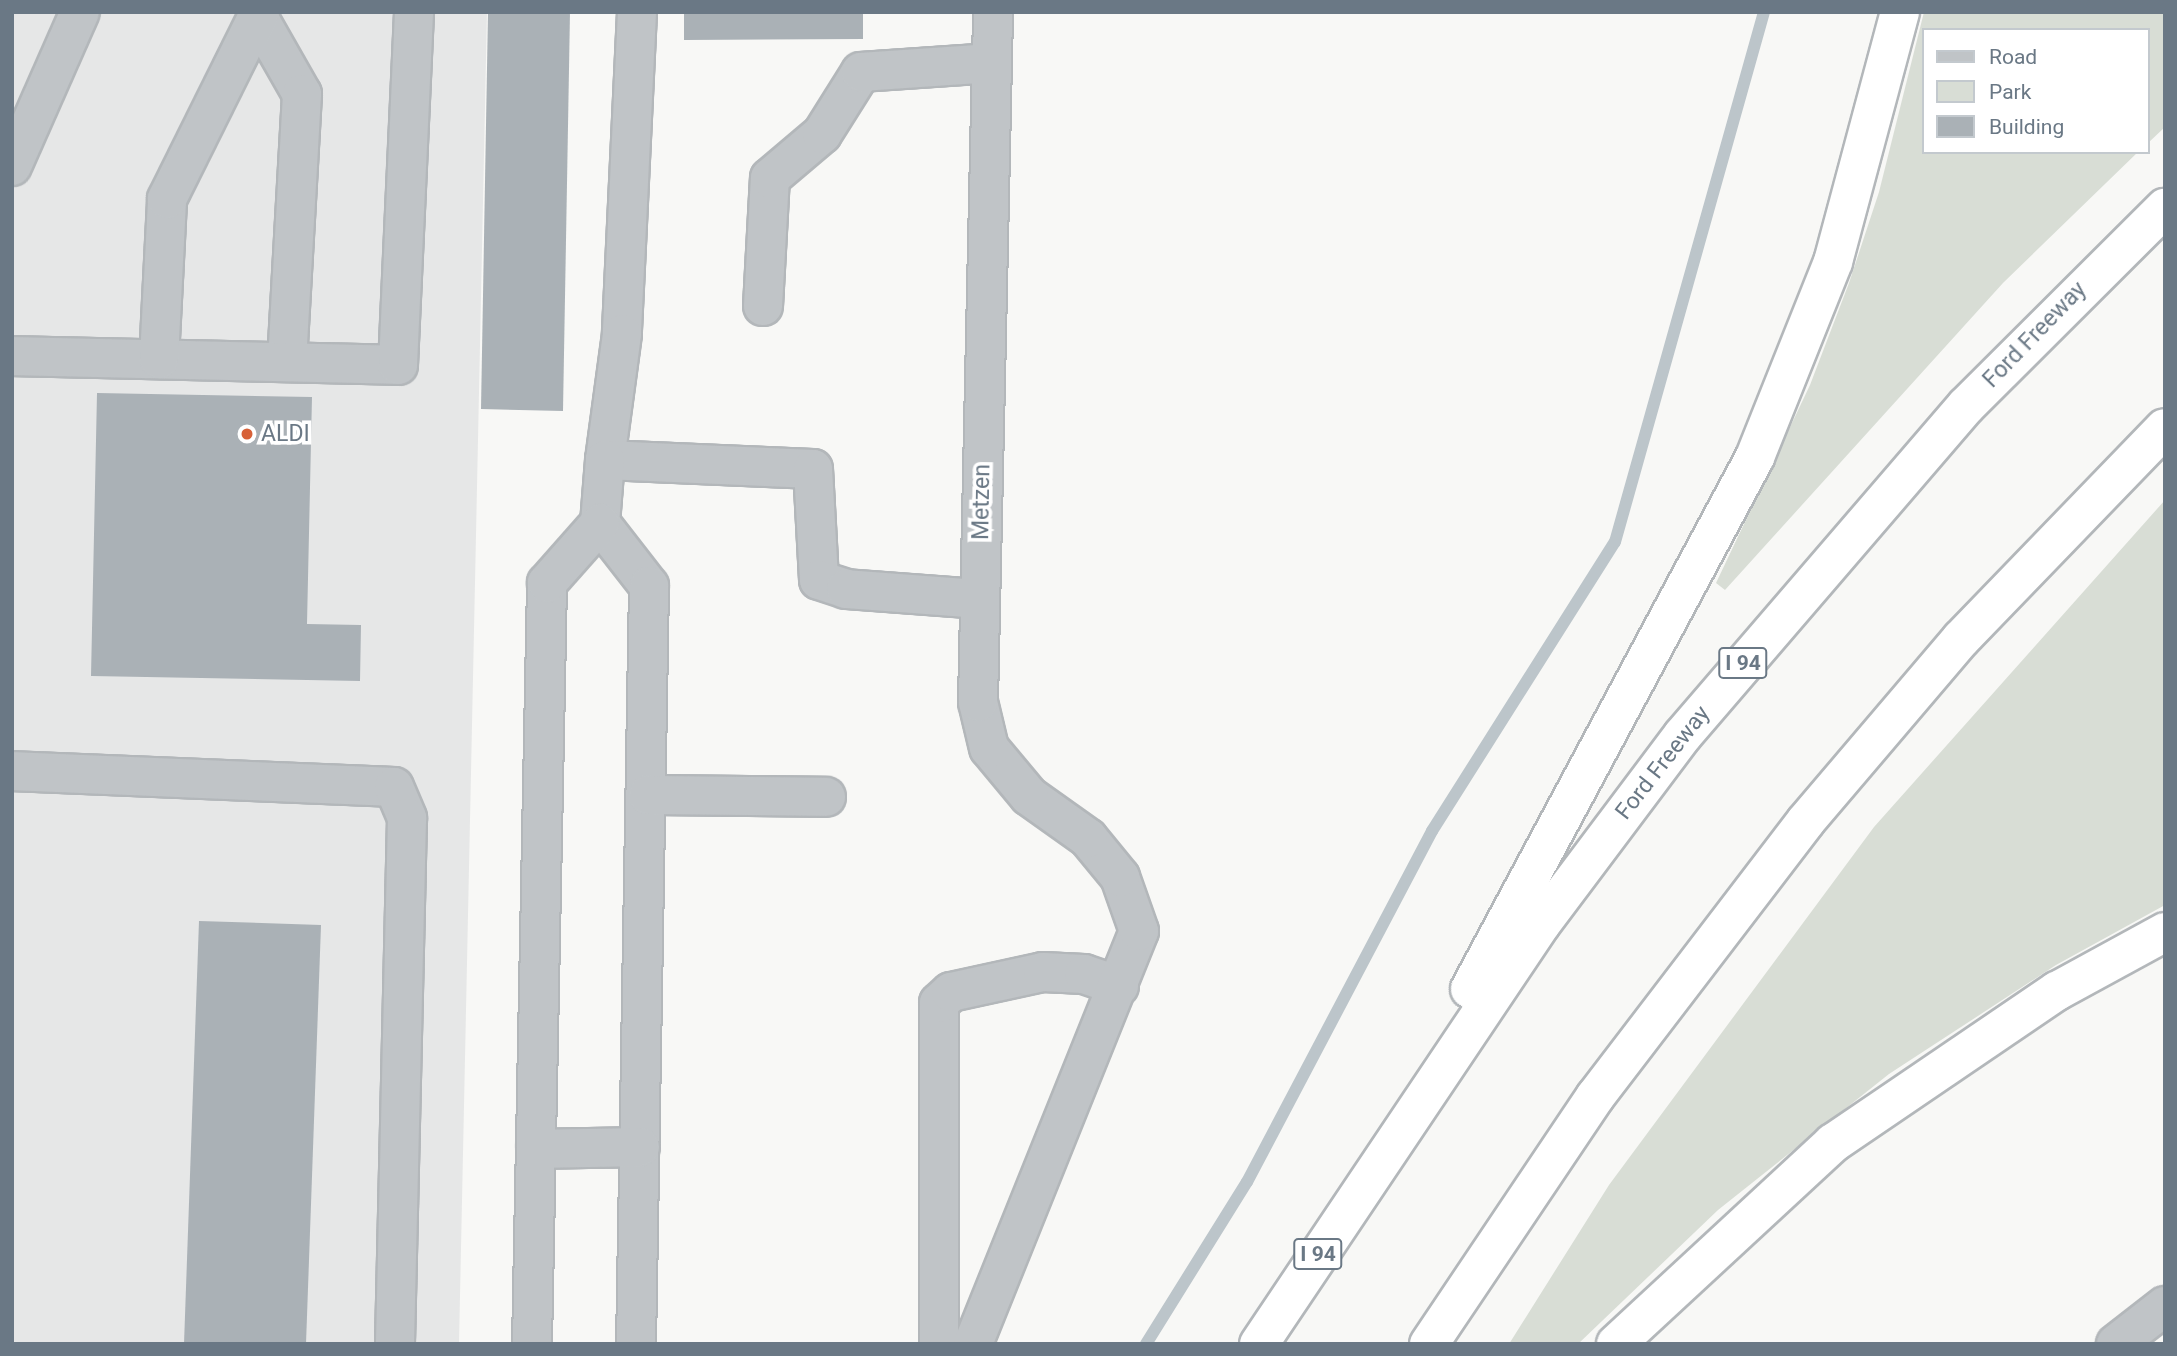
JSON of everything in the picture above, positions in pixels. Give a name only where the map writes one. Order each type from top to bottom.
[{"type":"highway","points":[[1376,1164],[1755,457],[1833,262],[1900,12]]},
{"type":"highway","name":"Ford Freeway","points":[[1259,1344],[1376,1164],[1541,924],[1683,735],[1966,406],[2165,208]]},
{"type":"highway","points":[[1429,1344],[1603,1086],[1806,821],[1961,639],[2165,428]]},
{"type":"highway","points":[[1616,1344],[1833,1143],[2057,991],[2165,932]]},
{"type":"street","points":[[12,166],[80,12]]},
{"type":"street","points":[[12,356],[398,365],[414,12]]},
{"type":"street","points":[[532,1344],[547,583],[600,523],[605,460],[622,334],[637,12]]},
{"type":"street","name":"Metzen","points":[[993,12],[978,702],[989,748],[1029,796],[1087,838],[1120,877],[1139,930],[1119,986]]},
{"type":"street","points":[[259,15],[302,94],[287,362]]},
{"type":"street","points":[[159,359],[167,199],[259,15]]},
{"type":"street","points":[[763,306],[770,178],[822,134],[861,72],[992,63]]},
{"type":"street","points":[[605,460],[813,469],[819,580],[846,589],[979,599]]},
{"type":"street","points":[[600,523],[649,586],[648,794],[636,1344]]},
{"type":"street","points":[[12,771],[394,787],[407,818],[395,1344]]},
{"type":"street","points":[[648,794],[826,797]]},
{"type":"street","points":[[939,1344],[939,1003],[951,992],[1043,972],[1084,974],[1119,986],[974,1344]]},
{"type":"street","points":[[536,1149],[640,1147]]},
{"type":"street","points":[[2116,1344],[2165,1306]]},
{"type":"shaded area","points":[[12,12],[487,12],[459,1344],[12,1344]]},
{"type":"green space","points":[[1924,12],[2165,12],[2165,127],[2149,142],[2149,28],[1922,28],[1922,154],[2136,154],[2003,283],[1725,590],[1716,583],[1810,385],[1849,283],[1879,192]]},
{"type":"green space","points":[[2165,500],[2165,905],[2056,965],[1889,1074],[1718,1210],[1578,1344],[1509,1344],[1609,1185],[1874,827]]},
{"type":"building","points":[[488,12],[570,12],[563,411],[481,409]]},
{"type":"building","points":[[684,12],[863,12],[863,39],[684,40]]},
{"type":"building","points":[[97,393],[312,397],[307,624],[361,625],[360,681],[91,676]]},
{"type":"building","points":[[199,921],[321,925],[306,1344],[184,1344]]},
{"type":"waterway","points":[[1146,1344],[1247,1182],[1432,831],[1615,542],[1764,12]]},
{"type":"place","name":"ALDI","points":[[247,434]]}]
